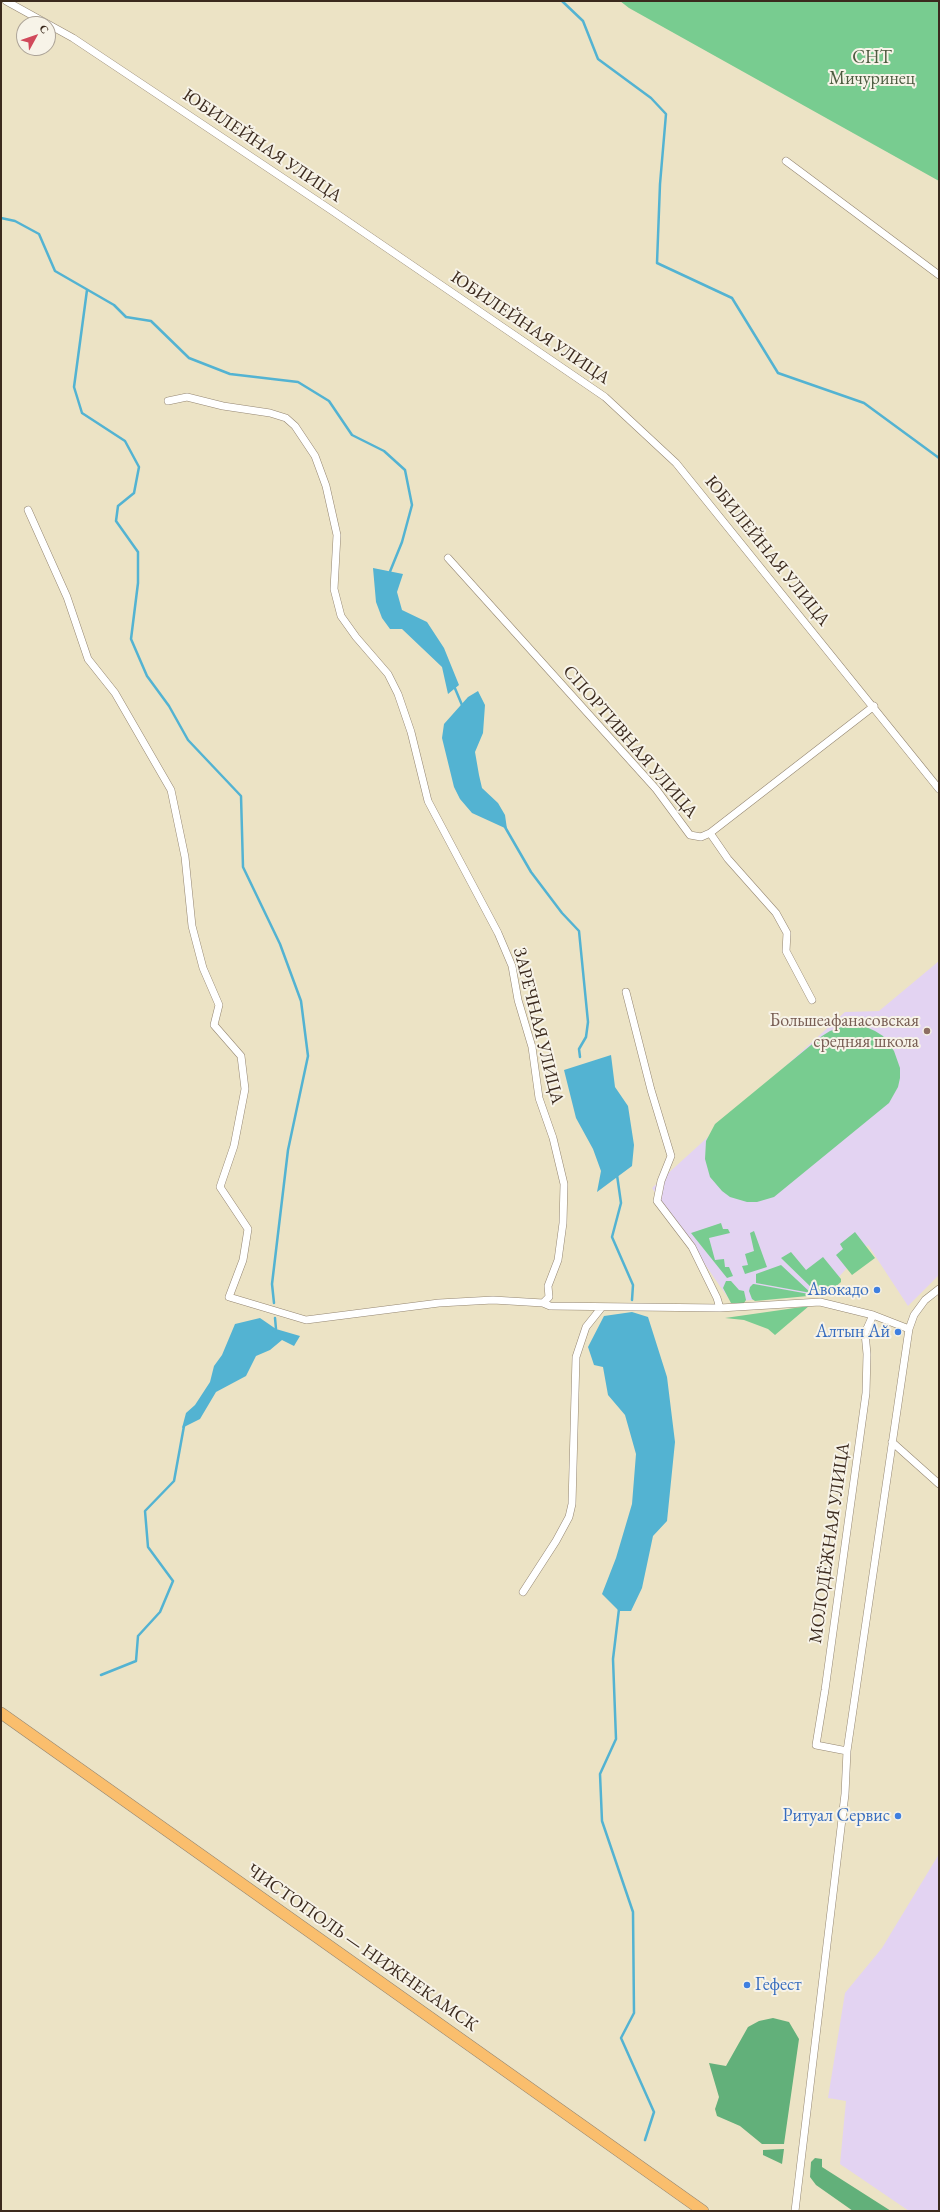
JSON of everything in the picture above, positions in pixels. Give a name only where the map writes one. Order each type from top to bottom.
[{"type":"main road","name":"ЧИСТОПОЛЬ — НИЖНЕКАМСК","points":[[1,1713],[703,2211]]},
{"type":"street","name":"ЮБИЛЕЙНАЯ УЛИЦА","points":[[6,1],[73,38],[334,212],[605,397],[676,463],[874,706],[939,789]]},
{"type":"street","points":[[786,161],[939,276]]},
{"type":"street","name":"ЗАРЕЧНАЯ УЛИЦА","points":[[168,401],[187,397],[223,406],[270,413],[286,418],[295,426],[315,456],[326,486],[337,535],[334,589],[341,616],[356,637],[388,674],[398,694],[411,732],[428,801],[498,933],[512,966],[518,1000],[532,1047],[539,1098],[553,1138],[564,1184],[563,1223],[558,1260],[548,1286],[549,1297],[543,1303]]},
{"type":"street","points":[[28,510],[67,597],[88,658],[115,693],[171,790],[185,856],[192,926],[203,968],[219,1005],[214,1025],[241,1056],[245,1089],[234,1146],[220,1187],[248,1229],[243,1260],[229,1297],[306,1320],[446,1303],[493,1300],[543,1303],[550,1306],[720,1308],[820,1302],[873,1315],[908,1330]]},
{"type":"street","name":"СПОРТИВНАЯ УЛИЦА","points":[[448,558],[656,789],[690,835],[701,838],[710,833],[728,859],[776,913],[787,933],[786,951],[812,1000]]},
{"type":"street","points":[[710,833],[874,706]]},
{"type":"street","points":[[626,992],[651,1090],[671,1156],[661,1181],[657,1201],[692,1247],[718,1298],[720,1308]]},
{"type":"street","points":[[794,2211],[845,1794],[847,1751],[908,1330],[914,1315],[925,1300],[939,1289]]},
{"type":"street","points":[[523,1592],[556,1541],[569,1517],[572,1504],[576,1357],[586,1327],[602,1307]]},
{"type":"street","name":"МОЛОДЁЖНАЯ УЛИЦА","points":[[847,1751],[816,1745],[866,1393],[867,1354],[865,1334],[873,1315]]},
{"type":"street","points":[[892,1442],[939,1484]]},
{"type":"shaded area","points":[[939,961],[939,1275],[908,1306],[868,1245],[824,1293],[731,1302],[652,1188],[845,1012],[879,1011]]},
{"type":"shaded area","points":[[939,1854],[939,2211],[909,2211],[840,2164],[846,2101],[828,2098],[845,1993],[882,1948]]},
{"type":"green space","name":"СНТ Мичуринец","points":[[620,1],[939,1],[939,181],[629,8]]},
{"type":"green space","points":[[848,1025],[866,1027],[875,1031],[883,1036],[894,1051],[900,1068],[900,1078],[898,1087],[889,1103],[774,1197],[757,1202],[747,1202],[730,1197],[722,1191],[710,1177],[705,1159],[706,1141],[715,1124],[822,1036],[830,1031]]},
{"type":"green space","points":[[721,1223],[723,1229],[728,1229],[730,1233],[709,1238],[715,1260],[724,1259],[725,1267],[729,1267],[733,1276],[727,1278],[691,1233]]},
{"type":"green space","points":[[754,1231],[767,1267],[745,1274],[742,1266],[748,1265],[745,1254],[754,1251],[750,1233]]},
{"type":"green space","points":[[855,1232],[875,1258],[852,1275],[836,1255],[843,1249],[840,1244]]},
{"type":"green space","points":[[791,1252],[806,1270],[823,1257],[841,1279],[841,1282],[827,1294],[815,1291],[781,1258]]},
{"type":"green space","points":[[781,1265],[811,1293],[756,1283],[756,1274]]},
{"type":"green space","points":[[726,1281],[731,1281],[739,1290],[744,1291],[746,1300],[744,1303],[731,1303],[723,1288]]},
{"type":"green space","points":[[753,1284],[809,1294],[808,1296],[755,1301],[752,1299],[749,1291]]},
{"type":"green space","points":[[809,1306],[775,1335],[768,1329],[744,1320],[725,1318]]},
{"type":"green space","points":[[773,2018],[789,2022],[799,2039],[784,2144],[762,2144],[740,2126],[717,2116],[715,2109],[719,2097],[709,2063],[726,2066],[748,2027],[759,2021]]},
{"type":"green space","points":[[784,2149],[782,2164],[763,2155],[763,2150]]},
{"type":"green space","points":[[815,2158],[822,2159],[822,2167],[891,2211],[853,2211],[816,2185],[810,2177],[811,2162]]},
{"type":"water","points":[[373,568],[403,574],[397,592],[402,610],[427,622],[444,648],[459,685],[448,694],[442,667],[402,629],[390,629],[382,618],[376,602]]},
{"type":"water","points":[[478,691],[485,705],[483,733],[475,752],[479,775],[482,788],[498,803],[505,815],[507,829],[472,813],[460,799],[454,787],[442,738],[444,724],[468,697]]},
{"type":"water","points":[[611,1055],[615,1087],[628,1106],[634,1145],[632,1166],[597,1192],[601,1171],[593,1149],[576,1118],[564,1070]]},
{"type":"water","points":[[632,1312],[648,1317],[667,1377],[675,1442],[667,1521],[653,1536],[642,1588],[631,1611],[619,1611],[602,1594],[616,1558],[632,1504],[636,1454],[625,1415],[608,1395],[603,1367],[594,1365],[588,1347],[604,1316]]},
{"type":"water","points":[[260,1318],[276,1329],[300,1336],[294,1346],[282,1340],[270,1350],[256,1356],[246,1376],[216,1392],[200,1419],[182,1428],[186,1413],[195,1405],[210,1382],[214,1366],[222,1355],[235,1324]]},
{"type":"waterway","points":[[562,1],[583,21],[598,59],[651,98],[666,114],[660,184],[657,263],[732,298],[778,373],[864,403],[939,458]]},
{"type":"waterway","points":[[1,218],[15,221],[39,234],[55,271],[114,305],[126,317],[151,321],[189,358],[230,374],[298,382],[329,401],[352,435],[384,451],[405,470],[412,505],[402,542],[389,574]]},
{"type":"waterway","points":[[87,290],[74,387],[82,413],[125,441],[139,467],[134,493],[118,506],[116,521],[138,552],[138,583],[131,639],[147,676],[169,706],[188,740],[241,796],[243,867],[280,944],[301,1001],[308,1056],[288,1150],[272,1284],[274,1303]]},
{"type":"waterway","points":[[454,686],[462,705]]},
{"type":"waterway","points":[[505,827],[531,872],[562,913],[579,931],[588,1022],[586,1037],[579,1049],[580,1057]]},
{"type":"waterway","points":[[617,1175],[621,1203],[612,1237],[633,1285],[632,1300]]},
{"type":"waterway","points":[[274,1331],[276,1329],[275,1318]]},
{"type":"waterway","points":[[101,1675],[136,1661],[138,1636],[160,1612],[173,1581],[148,1547],[145,1511],[174,1481],[184,1426]]},
{"type":"waterway","points":[[619,1609],[613,1659],[616,1739],[600,1774],[602,1821],[633,1912],[634,2013],[621,2038],[654,2112],[645,2140]]},
{"type":"place","name":"Большеафанасовская средняя школа","points":[[927,1031]]},
{"type":"place","name":"Авокадо","points":[[877,1290]]},
{"type":"place","name":"Алтын Ай","points":[[898,1332]]},
{"type":"place","name":"Ритуал Сервис","points":[[898,1816]]},
{"type":"place","name":"Гефест","points":[[747,1985]]}]
